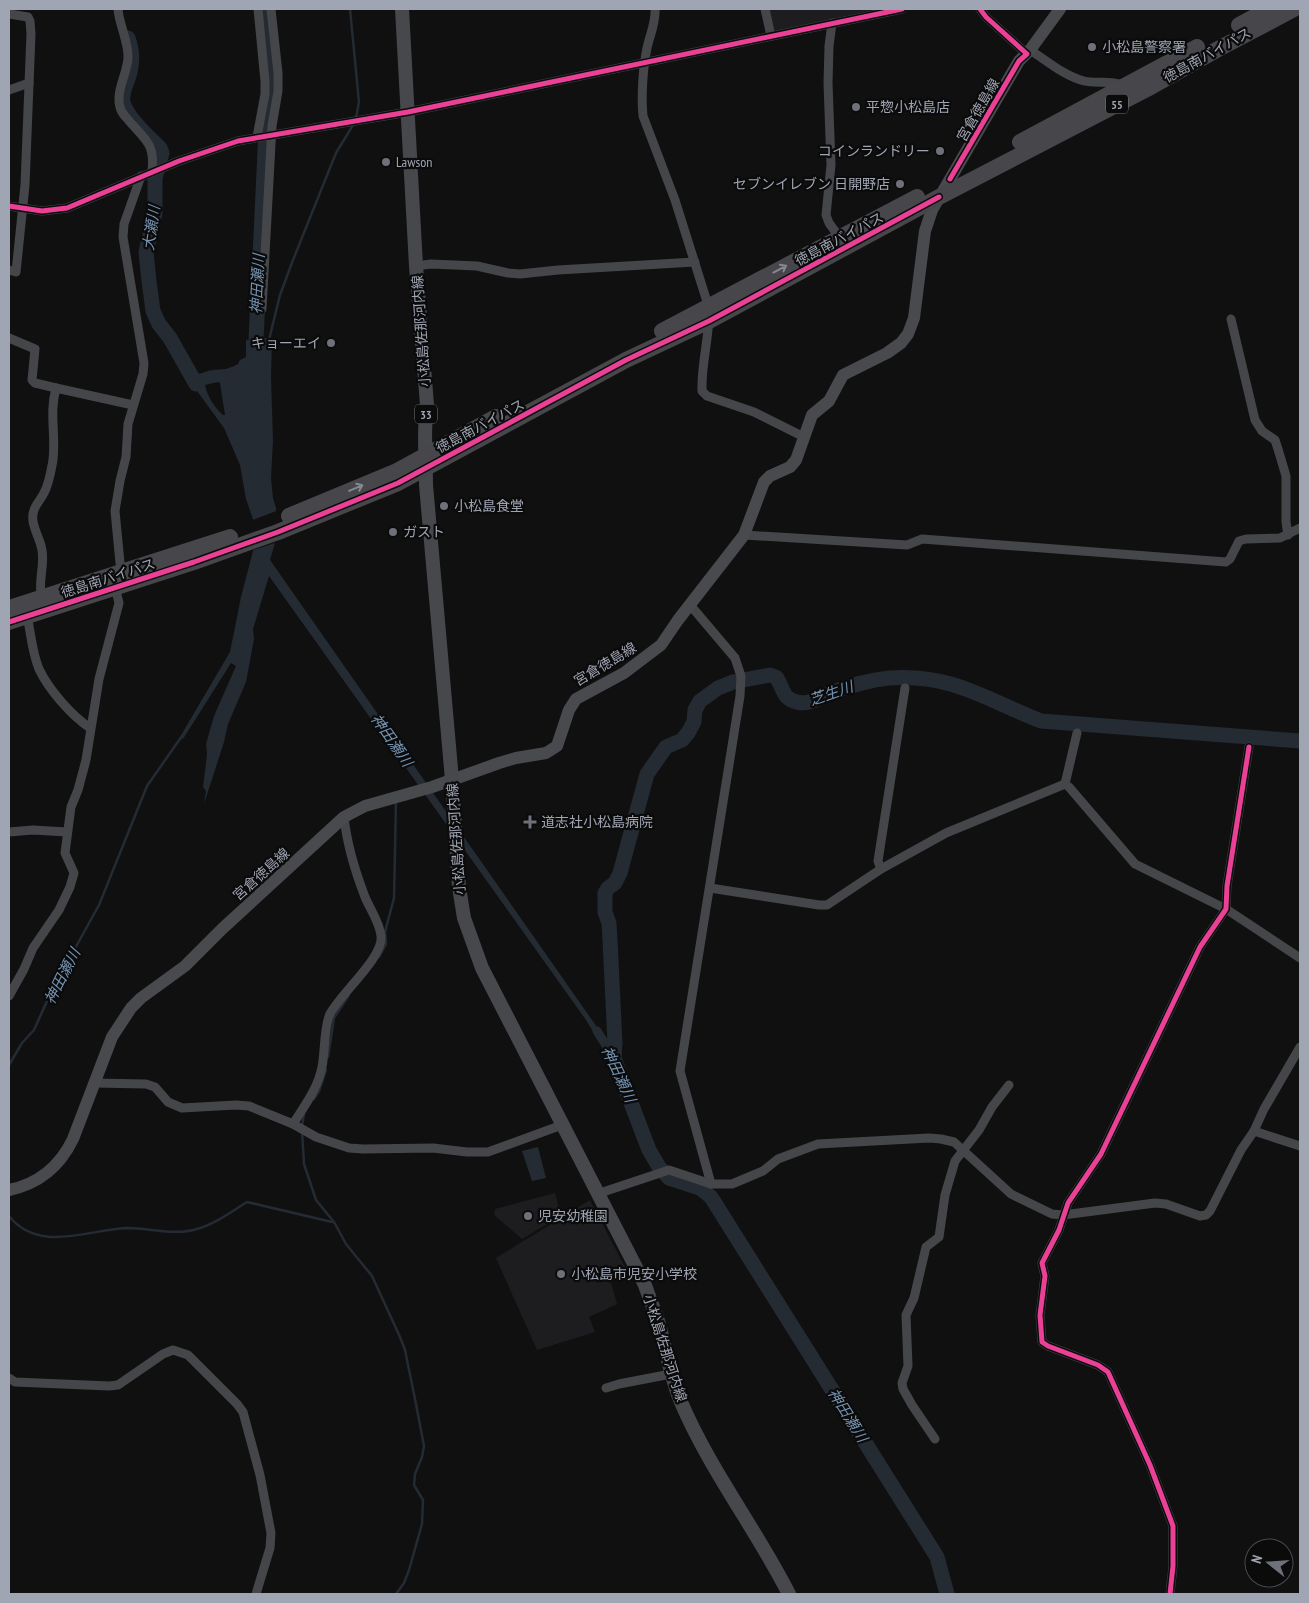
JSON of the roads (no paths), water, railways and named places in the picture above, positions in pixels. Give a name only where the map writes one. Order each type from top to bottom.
[{"type":"highway","name":"徳島南バイパス","points":[[9,608],[44,603],[194,556],[398,483],[426,461],[589,367],[709,314],[939,197],[1129,91],[1269,9]]},
{"type":"highway","name":"徳島南バイパス","points":[[709,314],[840,238],[950,179],[1294,9]]},
{"type":"highway","name":"徳島南バイパス","points":[[9,622],[28,616],[44,603]]},
{"type":"main road","name":"小松島佐那河内線","points":[[402,9],[416,266],[427,405],[424,425],[426,494],[452,780],[459,887],[464,918],[478,960],[503,1012],[644,1285],[658,1322],[671,1374],[681,1401],[721,1481],[776,1569],[789,1594]]},
{"type":"main road","name":"宮倉徳島線","points":[[9,1190],[20,1188],[35,1181],[56,1166],[66,1155],[112,1038],[131,1008],[141,998],[186,966],[344,817],[365,806],[432,787],[499,763],[546,753],[556,746],[569,710],[576,699],[624,672],[661,646],[678,620],[691,606],[744,535],[764,482],[770,476],[790,467],[796,460],[812,415],[829,401],[843,375],[902,344],[914,318],[925,231],[932,210],[1019,61],[1060,9]]},
{"type":"street","points":[[118,9],[120,27],[128,54],[124,77],[118,95],[118,104],[122,113],[147,140],[153,152],[156,170]]},
{"type":"street","points":[[258,9],[265,81],[262,308]]},
{"type":"street","points":[[264,137],[272,126],[278,91],[278,73],[271,9]]},
{"type":"street","points":[[654,9],[654,24],[645,62],[643,116],[675,200],[709,314],[701,372],[702,391],[707,396],[754,412],[804,437]]},
{"type":"street","points":[[765,9],[771,36]]},
{"type":"street","points":[[9,206],[42,211],[67,208],[141,176],[214,148],[264,137],[408,112],[902,9]]},
{"type":"street","points":[[980,9],[986,17],[1028,52],[1070,76],[1084,81],[1117,83],[1129,91]]},
{"type":"street","points":[[9,14],[28,17],[30,20],[25,185],[16,272],[9,270]]},
{"type":"street","points":[[832,23],[828,83],[831,165],[826,215],[829,223],[840,238]]},
{"type":"street","points":[[9,90],[29,83]]},
{"type":"street","points":[[9,996],[33,948],[60,910],[74,874],[65,853],[71,807],[88,754],[90,728],[99,679],[119,603],[115,511],[126,457],[128,424],[143,374],[144,363],[123,237],[124,224],[141,176]]},
{"type":"street","points":[[416,266],[431,264],[476,266],[520,274],[695,262]]},
{"type":"street","points":[[1231,320],[1255,420],[1262,431],[1275,440],[1286,476],[1286,522],[1288,535]]},
{"type":"street","points":[[9,338],[35,349],[32,380],[35,383],[133,404]]},
{"type":"street","points":[[44,603],[42,552],[33,517],[34,509],[46,488],[52,460],[52,414],[56,388]]},
{"type":"street","points":[[744,535],[907,545],[922,539],[1226,562],[1230,559],[1239,541],[1246,538],[1280,538],[1300,528]]},
{"type":"street","points":[[691,606],[735,658],[741,679],[680,1072],[711,1184]]},
{"type":"street","points":[[28,616],[40,670],[65,706],[77,719],[90,728]]},
{"type":"street","points":[[881,869],[878,861],[905,688]]},
{"type":"street","points":[[1064,784],[1077,733]]},
{"type":"street","points":[[1170,1594],[1173,1579],[1173,1526],[1150,1465],[1108,1372],[1098,1365],[1042,1342],[1040,1315],[1045,1276],[1042,1263],[1059,1230],[1068,1203],[1101,1154],[1200,947],[1226,909],[1249,747]]},
{"type":"street","points":[[710,888],[819,906],[826,905],[881,869],[946,833],[1064,784]]},
{"type":"street","points":[[1064,784],[1069,787],[1135,864],[1226,909],[1300,958]]},
{"type":"street","points":[[293,1124],[318,1085],[330,1014],[381,944],[382,936],[379,927],[366,898],[351,855],[344,817]]},
{"type":"street","points":[[9,832],[33,830],[67,832]]},
{"type":"street","points":[[597,1194],[662,1172],[711,1184],[732,1184],[763,1172],[778,1158],[818,1144],[929,1138],[954,1142],[1011,1194],[1052,1214],[1063,1215],[1166,1204],[1200,1216],[1206,1215],[1300,1047]]},
{"type":"street","points":[[94,1083],[146,1084],[154,1087],[168,1102],[182,1108],[249,1106],[293,1124],[316,1137],[349,1148],[433,1148],[467,1152],[488,1152],[562,1125]]},
{"type":"street","points":[[935,1439],[903,1389],[903,1378],[908,1366],[905,1319],[914,1298],[926,1248],[939,1237],[947,1188],[955,1161],[970,1143],[992,1107],[1009,1085]]},
{"type":"street","points":[[1254,1130],[1300,1146]]},
{"type":"street","points":[[9,1378],[15,1382],[118,1385],[163,1354],[173,1350],[188,1355],[243,1412],[260,1475],[271,1533],[270,1548],[256,1594]]},
{"type":"street","points":[[606,1388],[671,1374]]},
{"type":"water","points":[[263,338],[272,338],[273,441],[271,478],[276,508],[275,543],[270,560],[606,1040],[600,1043],[586,1020],[269,576],[253,629],[254,639],[246,682],[228,724],[204,804],[206,791],[203,787],[207,754],[206,744],[214,716],[236,666],[231,663],[183,739],[180,737],[230,652],[253,551],[253,519],[246,499],[240,465],[224,428],[180,371],[186,368],[193,373],[200,374],[226,369],[238,364],[240,360],[246,357],[246,340],[259,342]],"holes":[[[220,383],[225,415],[212,402],[205,385]]]},
{"type":"water","points":[[538,1147],[546,1178],[532,1181],[522,1151]]},
{"type":"waterway","name":"神田瀬川","points":[[255,361],[266,130],[272,95],[272,62],[266,9]]},
{"type":"waterway","points":[[350,9],[359,102],[356,118]]},
{"type":"waterway","name":"大瀬川","points":[[128,38],[132,63],[123,94],[123,102],[134,121],[160,148],[162,153],[155,178],[155,213],[146,252],[153,311],[196,384]]},
{"type":"waterway","points":[[269,340],[280,295],[293,260],[336,153],[353,125]]},
{"type":"waterway","name":"芝生川","points":[[947,1594],[937,1557],[711,1197],[700,1188],[669,1178],[659,1167],[649,1150],[614,1058],[615,1043],[610,940],[609,923],[605,912],[605,893],[615,883],[620,873],[647,774],[666,747],[682,740],[688,733],[694,722],[695,710],[700,701],[718,688],[733,682],[770,675],[776,677],[787,697],[800,703],[817,700],[830,693],[866,682],[889,678],[911,678],[950,684],[1041,721],[1300,741]]},
{"type":"waterway","name":"神田瀬川","points":[[9,1065],[22,1043],[34,1030],[52,990],[99,905],[147,786],[182,736]]},
{"type":"waterway","points":[[379,957],[386,944],[385,932],[394,898],[396,801]]},
{"type":"waterway","points":[[328,1057],[334,1018],[349,995]]},
{"type":"waterway","name":"神田瀬川","points":[[597,1031],[614,1058]]},
{"type":"waterway","points":[[314,1099],[319,1091],[326,1070]]},
{"type":"waterway","points":[[302,1126],[304,1114]]},
{"type":"waterway","points":[[302,1131],[304,1164],[316,1200],[334,1222],[346,1244],[372,1276],[405,1350],[416,1404],[424,1446],[415,1474],[414,1485],[423,1500],[422,1524],[409,1570],[404,1583],[396,1594]]},
{"type":"waterway","name":"神田瀬川","points":[[9,1216],[21,1227],[35,1234],[50,1237],[65,1237],[128,1228],[171,1232],[189,1231],[210,1224],[247,1202],[332,1222]]},
{"type":"place","name":"小松島警察署","points":[[1092,47]]},
{"type":"place","name":"平惣小松島店","points":[[856,107]]},
{"type":"place","name":"コインランドリー","points":[[940,151]]},
{"type":"place","name":"Lawson","points":[[386,162]]},
{"type":"place","name":"セブンイレブン 日開野店","points":[[900,184]]},
{"type":"place","name":"キョーエイ","points":[[331,343]]},
{"type":"place","name":"小松島食堂","points":[[444,506]]},
{"type":"place","name":"ガスト","points":[[393,532]]},
{"type":"place","name":"道志社小松島病院","points":[[530,822]]},
{"type":"place","name":"児安幼稚園","points":[[528,1216]]},
{"type":"place","name":"小松島市児安小学校","points":[[561,1274]]}]
